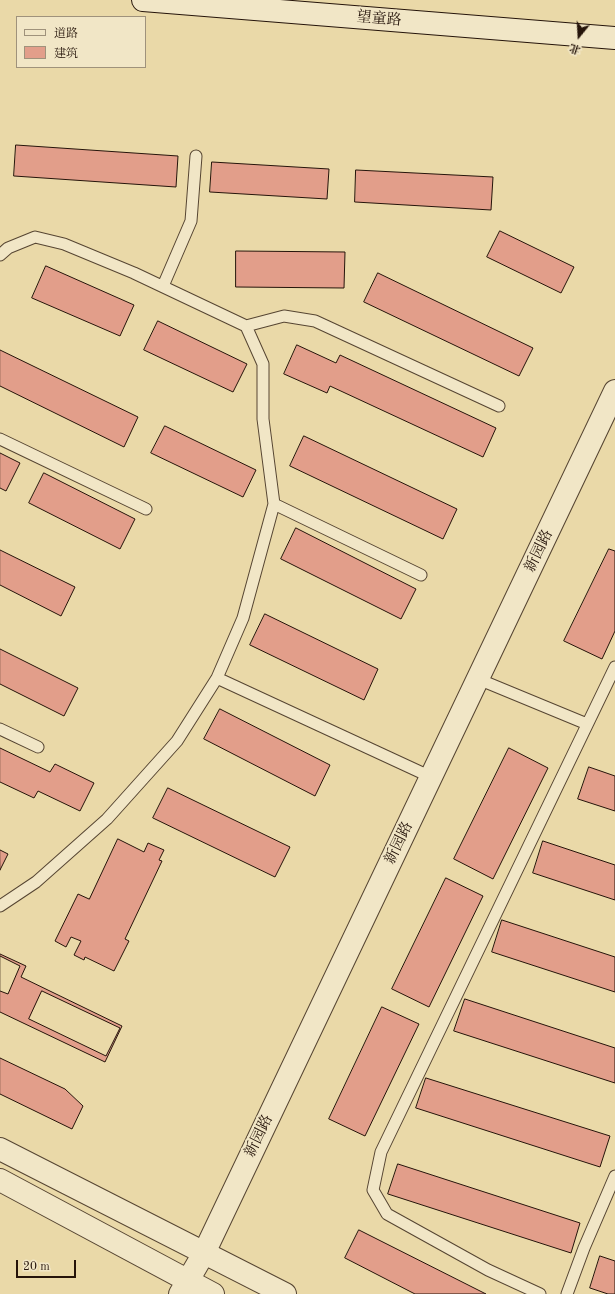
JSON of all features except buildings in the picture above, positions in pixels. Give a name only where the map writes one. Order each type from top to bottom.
[{"type":"street","name":"望童路","points":[[143,0],[615,38]]},
{"type":"street","name":"新园路","points":[[184,1287],[204,1252],[615,391]]},
{"type":"street","points":[[0,1149],[285,1294]]},
{"type":"street","points":[[0,1180],[184,1287],[213,1294]]},
{"type":"lane","points":[[163,286],[191,221],[196,156]]},
{"type":"lane","points":[[0,255],[8,248],[35,237],[64,244],[163,286],[246,326],[263,364],[263,419],[274,504],[243,618],[217,678],[177,741],[107,819],[36,882],[0,906]]},
{"type":"lane","points":[[246,326],[284,316],[315,321],[499,406]]},
{"type":"lane","points":[[0,439],[146,510]]},
{"type":"lane","points":[[274,504],[421,575]]},
{"type":"lane","points":[[540,1294],[488,1270],[387,1214],[373,1190],[380,1152],[615,668]]},
{"type":"lane","points":[[217,678],[431,777]]},
{"type":"lane","points":[[478,679],[587,724]]},
{"type":"lane","points":[[0,729],[38,747]]},
{"type":"lane","points":[[567,1294],[584,1248],[615,1176]]}]
